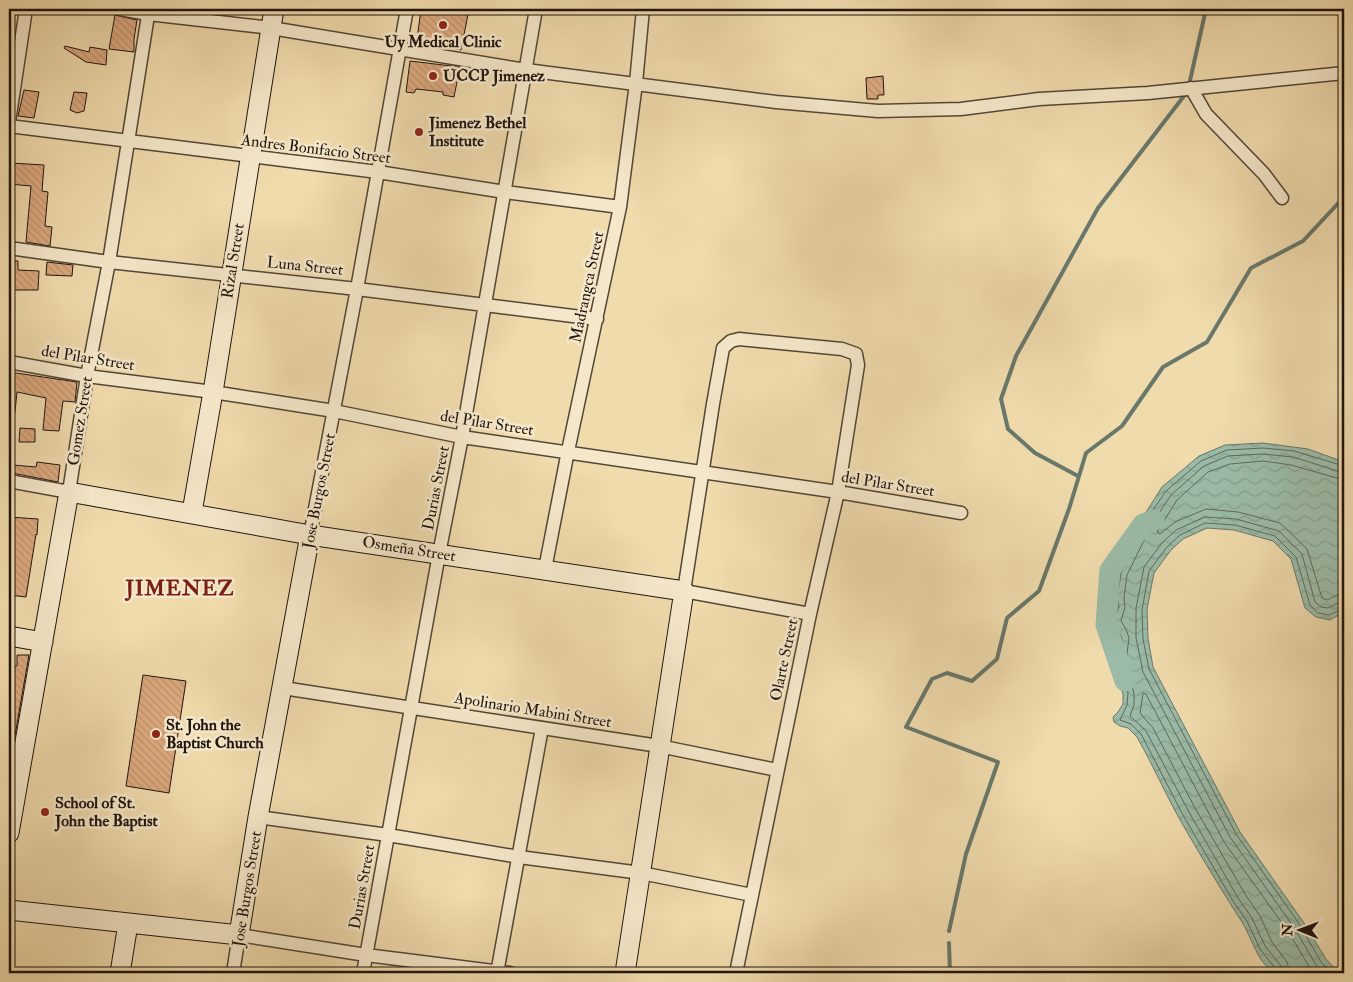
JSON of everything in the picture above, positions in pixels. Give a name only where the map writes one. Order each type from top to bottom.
[{"type":"street","points":[[9,124],[26,9]]},
{"type":"street","points":[[120,9],[148,11],[271,28],[526,70],[776,102],[878,112],[961,109],[1039,99],[1148,93],[1344,73]]},
{"type":"street","name":"Rizal Street","points":[[192,512],[274,9]]},
{"type":"street","name":"Jose Burgos Street","points":[[233,973],[258,817],[407,9]]},
{"type":"street","name":"Durias Street","points":[[363,973],[486,305],[536,9]]},
{"type":"street","name":"Madrangca Street","points":[[545,569],[620,207],[636,83],[642,9]]},
{"type":"street","name":"Gomez Street","points":[[9,833],[14,783],[44,642],[148,11]]},
{"type":"street","points":[[1190,88],[1206,114],[1264,174],[1282,198]]},
{"type":"street","name":"Andres Bonifacio Street","points":[[9,124],[250,157],[378,172],[505,192],[620,207]]},
{"type":"street","name":"Luna Street","points":[[9,248],[108,262],[357,288],[597,319]]},
{"type":"street","name":"Olarte Street","points":[[702,472],[723,348],[731,340],[739,339],[842,349],[856,354],[858,365],[838,492],[810,614],[736,973]]},
{"type":"street","name":"del Pilar Street","points":[[9,362],[87,376],[213,392],[334,411],[462,436],[838,492],[961,513]]},
{"type":"street","points":[[625,973],[658,746],[702,472]]},
{"type":"street","name":"Osmeña Street","points":[[9,481],[192,512],[310,535],[545,569],[684,591],[810,614]]},
{"type":"street","points":[[9,636],[44,642]]},
{"type":"street","name":"Apolinario Mabini Street","points":[[283,688],[658,746],[777,770]]},
{"type":"street","points":[[9,910],[239,936],[366,955],[502,972],[519,857],[542,728]]},
{"type":"street","points":[[258,817],[388,835],[519,857],[641,873],[752,895]]},
{"type":"street","points":[[120,973],[128,924]]},
{"type":"water","points":[[1263,443],[1308,449],[1344,462],[1344,612],[1330,620],[1316,617],[1305,608],[1291,559],[1273,541],[1234,530],[1207,528],[1183,539],[1171,550],[1154,573],[1147,609],[1148,638],[1153,667],[1240,832],[1304,923],[1326,959],[1339,973],[1274,973],[1268,968],[1259,956],[1242,922],[1179,818],[1137,737],[1128,728],[1114,722],[1113,717],[1123,704],[1123,694],[1116,675],[1114,661],[1118,639],[1110,625],[1114,605],[1112,599],[1116,572],[1143,517],[1162,487],[1199,456],[1225,445]]},
{"type":"building","name":"Uy Medical Clinic","points":[[421,9],[469,9],[461,50],[417,40]]},
{"type":"building","points":[[115,15],[137,20],[134,52],[109,49]]},
{"type":"building","points":[[65,46],[89,52],[90,47],[107,50],[106,65],[86,62],[64,48]]},
{"type":"building","name":"UCCP Jimenez","points":[[410,61],[460,67],[454,97],[443,95],[443,92],[416,89],[414,93],[406,92]]},
{"type":"building","points":[[883,76],[884,95],[878,95],[878,99],[867,99],[866,78]]},
{"type":"building","points":[[24,90],[39,92],[34,118],[18,116]]},
{"type":"building","points":[[74,92],[87,93],[84,111],[77,113],[70,110]]},
{"type":"building","points":[[10,163],[44,165],[42,191],[48,192],[45,226],[52,227],[50,246],[26,242],[31,186],[9,184]]},
{"type":"building","points":[[9,260],[18,261],[18,270],[39,271],[38,290],[9,290]]},
{"type":"building","points":[[47,262],[73,265],[72,276],[46,275]]},
{"type":"building","points":[[9,372],[77,382],[75,402],[63,401],[59,431],[43,430],[46,398],[17,392],[15,412],[9,412]]},
{"type":"building","points":[[20,428],[35,429],[35,442],[19,442]]},
{"type":"building","points":[[37,462],[60,465],[58,482],[12,473],[13,465],[36,467]]},
{"type":"building","points":[[9,517],[38,519],[26,597],[9,595]]},
{"type":"building","points":[[17,655],[29,655],[13,747],[9,747],[9,666],[17,666]]},
{"type":"building","name":"St. John the Baptist Church","points":[[143,675],[186,681],[169,793],[126,786]]},
{"type":"waterway","points":[[1189,85],[1206,9]]},
{"type":"waterway","points":[[1078,476],[1035,453],[1008,429],[1001,399],[1016,356],[1098,208],[1187,92]]},
{"type":"waterway","points":[[949,931],[966,854],[998,762],[906,727],[932,679],[947,673],[972,681],[997,659],[1007,618],[1039,591],[1069,509],[1086,453],[1122,426],[1163,367],[1207,342],[1251,268],[1303,241],[1344,197]]},
{"type":"waterway","points":[[1125,681],[1106,625],[1110,570],[1143,524],[1154,520]]},
{"type":"waterway","points":[[949,943],[950,973]]},
{"type":"place","name":"Uy Medical Clinic","points":[[443,25]]},
{"type":"place","name":"UCCP Jimenez","points":[[433,76]]},
{"type":"place","name":"Jimenez Bethel Institute","points":[[419,132]]},
{"type":"place","name":"St. John the Baptist Church","points":[[156,734]]},
{"type":"place","name":"School of St. John the Baptist","points":[[45,812]]},
{"type":"district","name":"JIMENEZ","points":[[180,588]]}]
